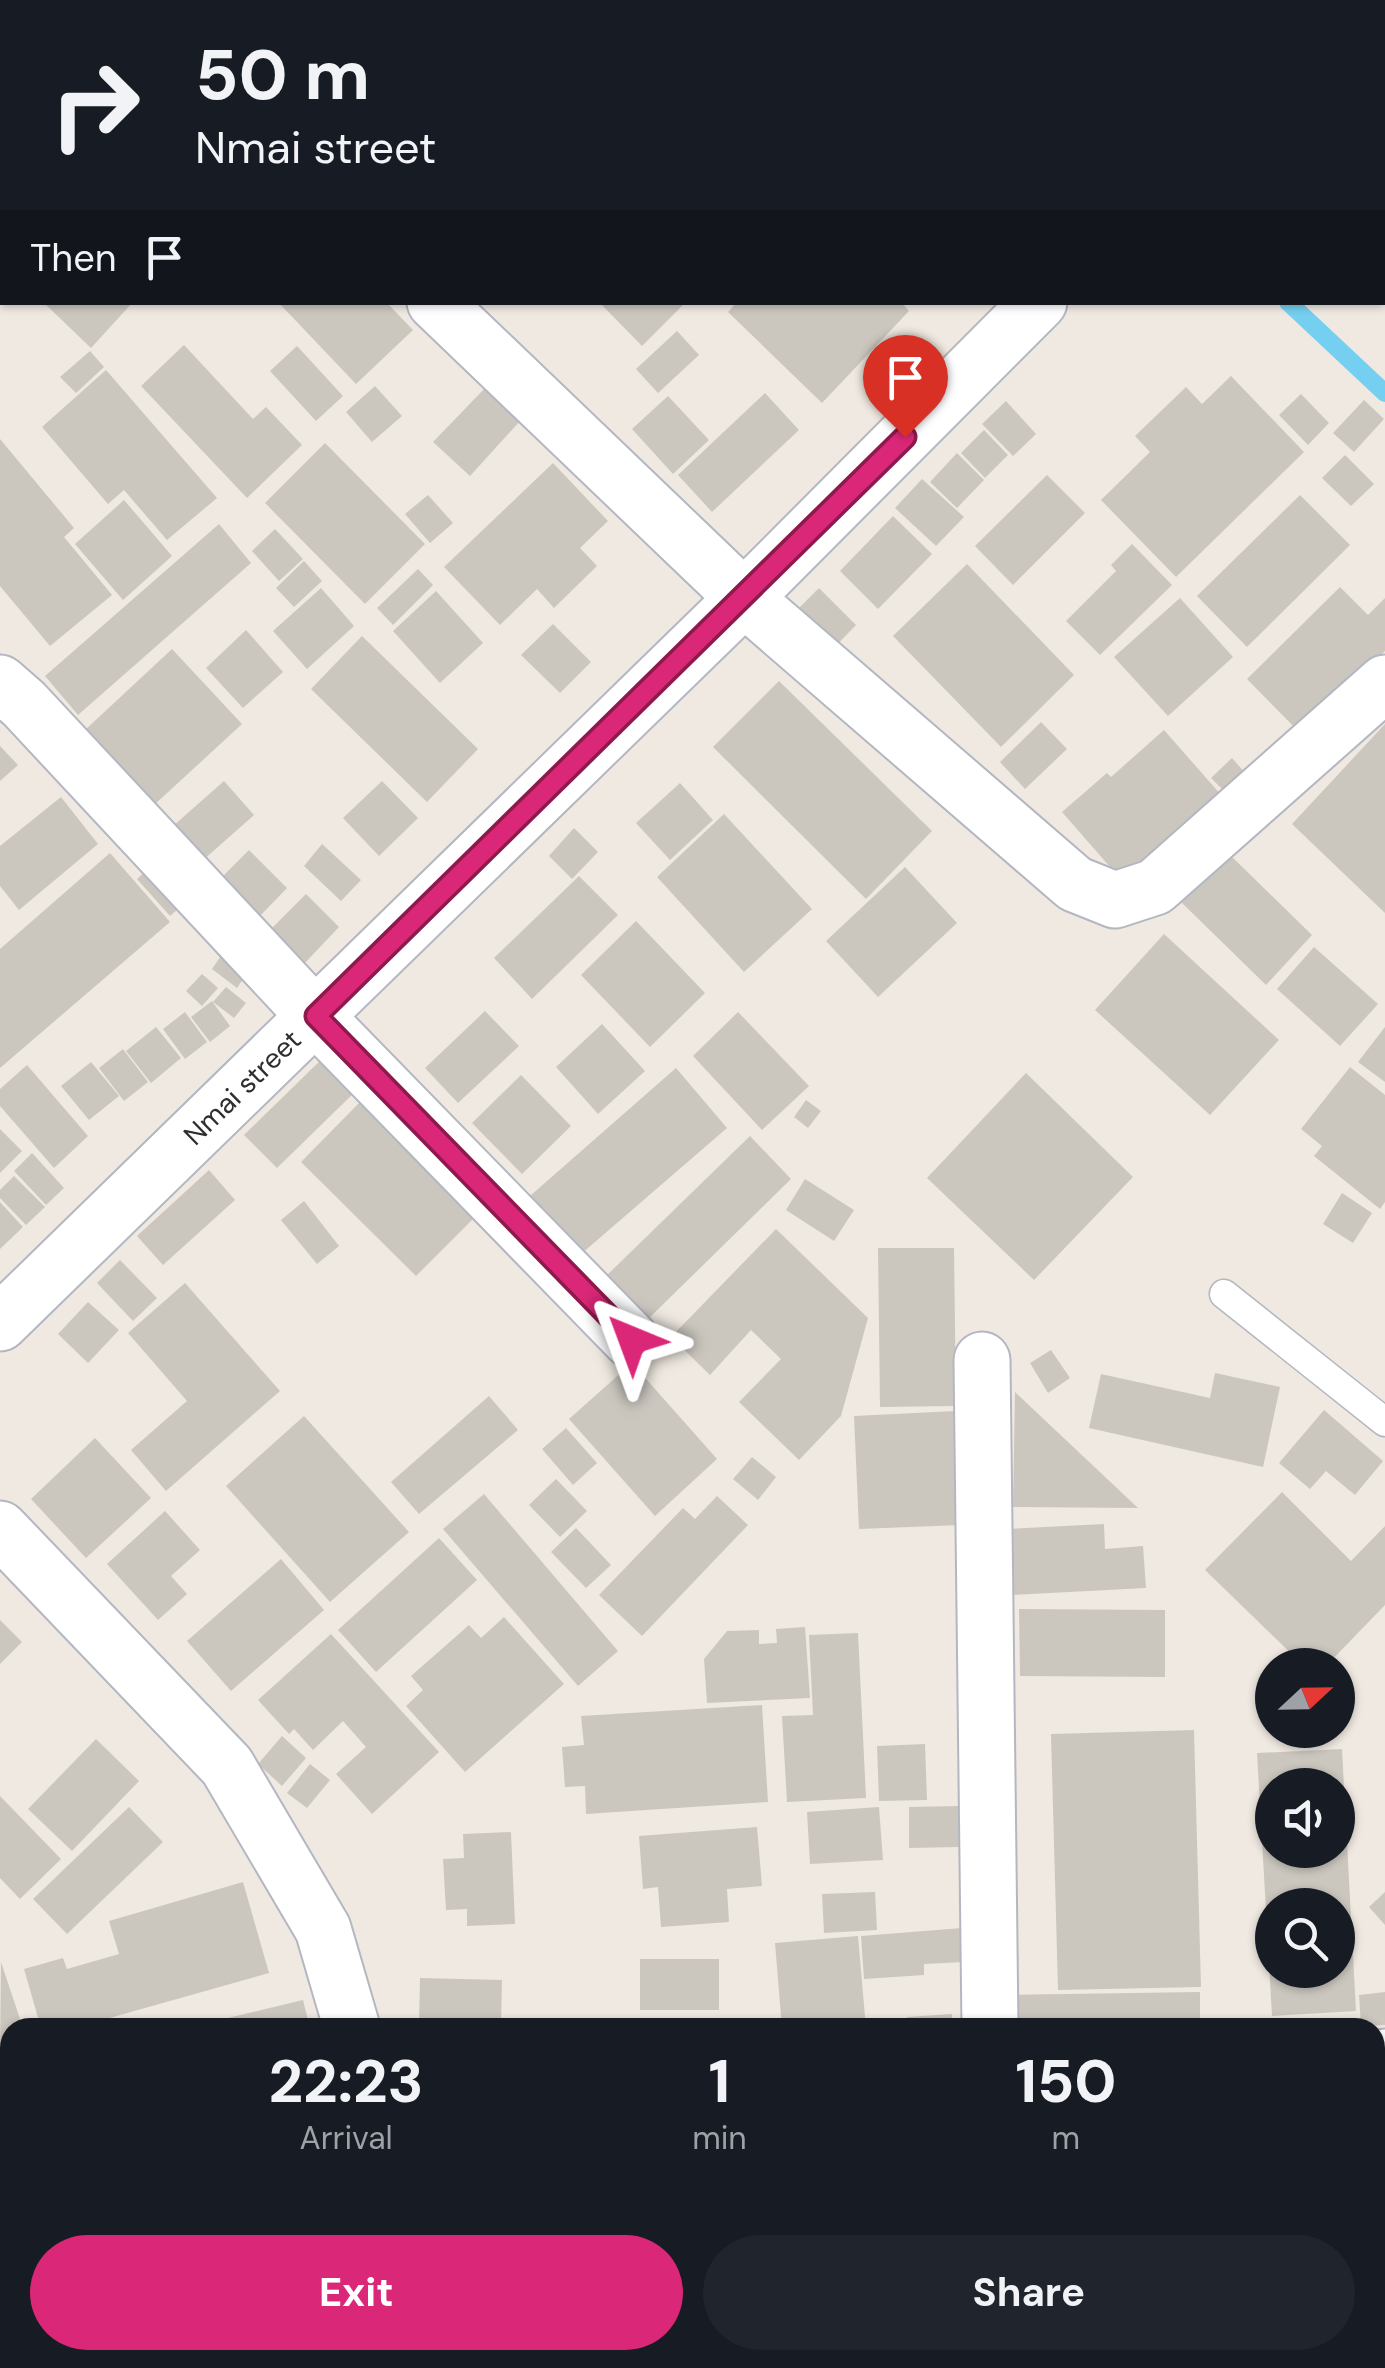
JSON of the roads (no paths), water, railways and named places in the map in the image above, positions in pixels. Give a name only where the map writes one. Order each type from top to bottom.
[{"type":"street","points":[[438,305],[744,598],[1075,884],[1115,900],[1155,887],[1385,683]]},
{"type":"street","name":"Nmai street","points":[[0,1323],[744,598],[1036,305]]},
{"type":"street","points":[[0,683],[316,1016],[632,1340]]},
{"type":"street","points":[[982,1360],[990,2018]]},
{"type":"street","points":[[0,1529],[227,1766],[323,1929],[349,2018]]},
{"type":"lane","points":[[1224,1294],[1385,1422]]},
{"type":"waterway","points":[[1291,305],[1385,393]]}]
